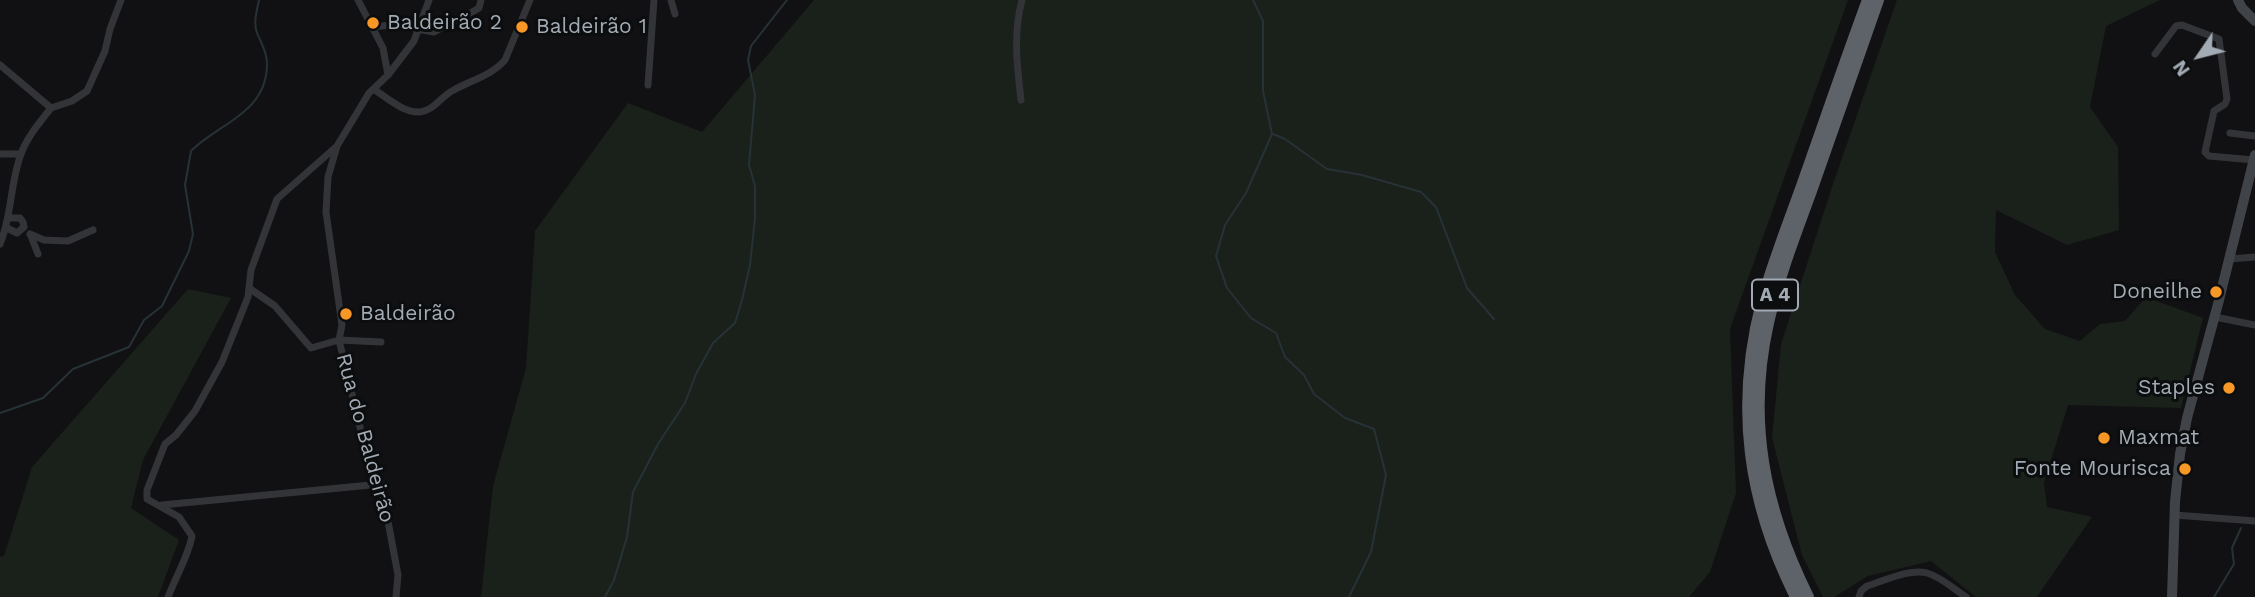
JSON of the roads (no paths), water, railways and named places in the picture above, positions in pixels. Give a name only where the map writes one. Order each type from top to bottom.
[{"type":"highway","name":"A 4","points":[[1796,597],[1780,565],[1767,527],[1752,468],[1747,392],[1752,353],[1770,276],[1868,0]]},
{"type":"highway","name":"A 4","points":[[1808,597],[1780,535],[1763,470],[1758,428],[1761,360],[1776,291],[1878,0]]},
{"type":"main road","points":[[2238,0],[2255,21]]},
{"type":"main road","points":[[2172,597],[2178,467],[2187,418],[2255,158]]},
{"type":"street","points":[[0,244],[6,228],[21,154],[51,108],[72,102],[87,91],[105,51],[121,0]]},
{"type":"street","points":[[358,0],[383,48],[388,75]]},
{"type":"street","name":"Rua do Baldeirão","points":[[396,597],[398,575],[381,484],[365,448],[339,340],[342,325],[326,197],[337,146],[369,93],[388,75],[414,41],[429,0]]},
{"type":"street","points":[[372,27],[392,24],[434,32],[479,8],[481,0]]},
{"type":"street","points":[[375,90],[394,103],[414,111],[433,107],[453,91],[494,71],[505,60],[530,0]]},
{"type":"street","points":[[648,85],[654,0]]},
{"type":"street","points":[[671,0],[675,13]]},
{"type":"street","points":[[1021,100],[1016,60],[1017,17],[1022,0]]},
{"type":"street","points":[[2155,54],[2176,26],[2182,25],[2219,39],[2227,99],[2225,104],[2214,111],[2205,152],[2209,156],[2255,158]]},
{"type":"street","points":[[0,65],[51,108]]},
{"type":"street","points":[[2230,133],[2255,136]]},
{"type":"street","points":[[168,597],[189,550],[192,536],[179,517],[147,499],[147,490],[166,444],[195,411],[222,362],[248,297],[251,270],[277,200],[337,146]]},
{"type":"street","points":[[0,153],[21,154]]},
{"type":"street","points":[[8,218],[20,218],[38,252],[49,240]]},
{"type":"street","points":[[6,228],[17,233],[24,227]]},
{"type":"street","points":[[30,234],[49,240],[72,240],[93,230]]},
{"type":"street","points":[[2230,259],[2255,257]]},
{"type":"street","points":[[249,288],[275,306],[311,348],[339,340],[380,342]]},
{"type":"street","points":[[2215,317],[2255,325]]},
{"type":"street","points":[[161,505],[381,484]]},
{"type":"street","points":[[2175,515],[2255,521]]},
{"type":"street","points":[[1859,597],[1867,586],[1914,572],[1927,573],[1940,579],[1966,597]]},
{"type":"waterway","points":[[0,413],[43,398],[73,369],[129,347],[144,320],[162,306],[189,251],[193,234],[185,185],[191,151],[250,106],[265,81],[267,59],[255,25],[259,0]]},
{"type":"waterway","points":[[605,597],[614,580],[627,537],[633,492],[658,444],[685,403],[696,374],[713,343],[735,323],[750,265],[755,218],[755,186],[749,165],[755,95],[748,60],[751,46],[787,0]]},
{"type":"waterway","points":[[1253,0],[1263,21],[1263,91],[1272,134],[1246,193],[1225,225],[1216,256],[1227,288],[1251,318],[1276,333],[1285,357],[1304,375],[1314,394],[1345,418],[1374,429],[1386,475],[1371,552],[1349,597]]},
{"type":"waterway","points":[[1273,134],[1285,139],[1327,169],[1362,175],[1421,192],[1436,207],[1467,288],[1494,319]]},
{"type":"waterway","points":[[2214,597],[2234,564],[2232,548],[2241,528]]},
{"type":"place","name":"Baldeirão 2","points":[[373,23]]},
{"type":"place","name":"Baldeirão 1","points":[[522,27]]},
{"type":"place","name":"Doneilhe","points":[[2216,292]]},
{"type":"place","name":"Baldeirão","points":[[346,314]]},
{"type":"place","name":"Staples","points":[[2229,388]]},
{"type":"place","name":"Maxmat","points":[[2104,438]]},
{"type":"place","name":"Fonte Mourisca","points":[[2185,469]]}]
